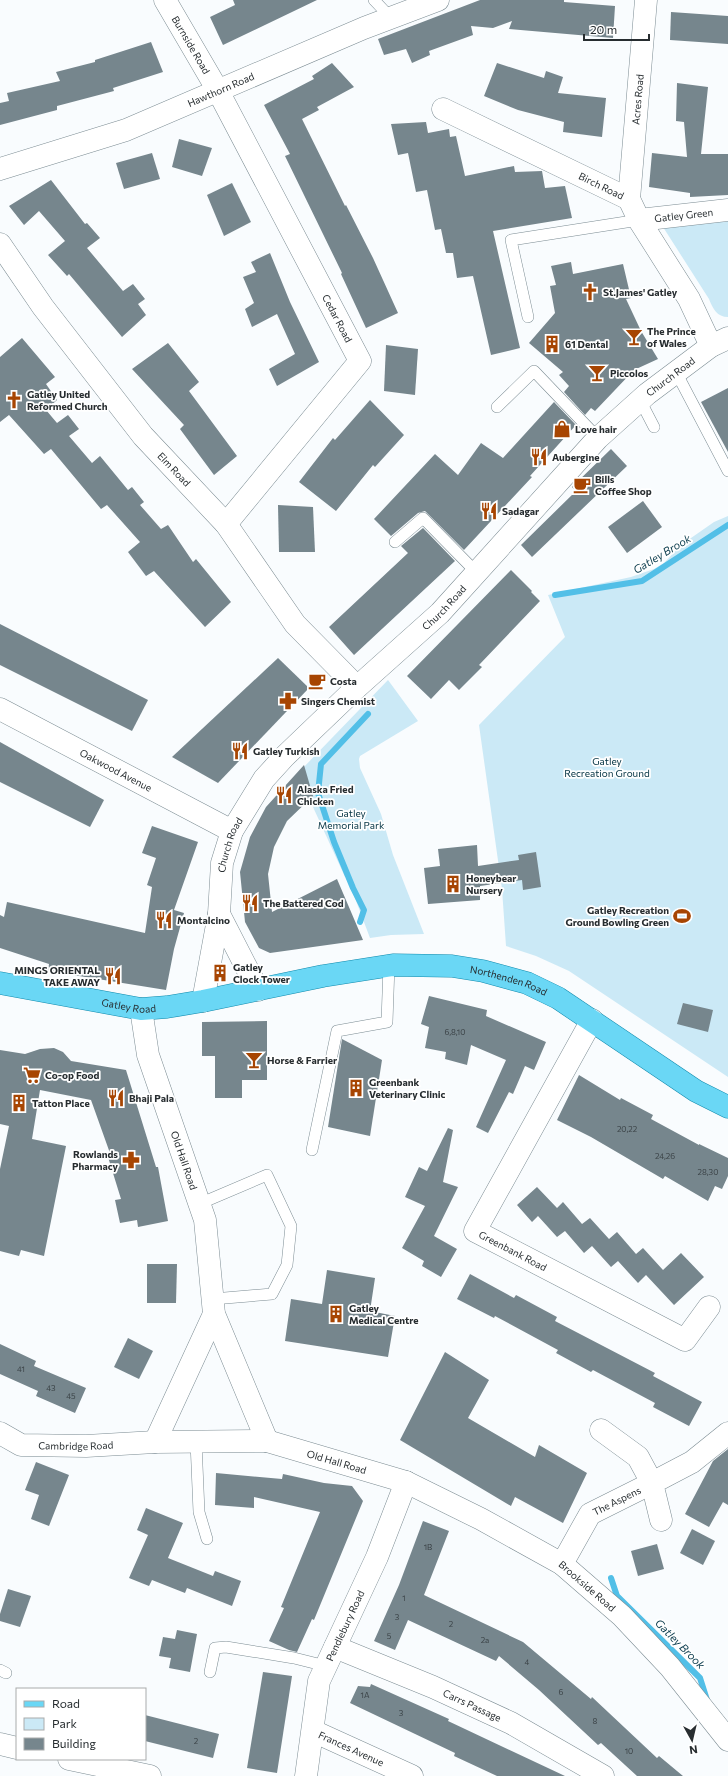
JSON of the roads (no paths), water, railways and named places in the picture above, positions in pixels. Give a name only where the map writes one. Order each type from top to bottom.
[{"type":"main road","name":"Northenden Road","points":[[258,990],[338,973],[389,965],[422,964],[452,966],[483,971],[527,983],[558,998],[696,1091],[728,1107]]},
{"type":"main road","name":"Gatley Road","points":[[0,983],[31,990],[141,1009],[167,1007],[258,990]]},
{"type":"street","name":"Burnside Road","points":[[165,0],[217,89]]},
{"type":"street","name":"Acres Road","points":[[629,199],[646,0]]},
{"type":"street","name":"Hawthorn Road","points":[[0,169],[126,130],[217,89],[391,18],[426,2]]},
{"type":"street","name":"Cedar Road","points":[[217,89],[360,361],[226,524]]},
{"type":"street","name":"Birch Road","points":[[443,109],[629,199],[639,220],[689,299],[720,342]]},
{"type":"street","name":"Gatley Green","points":[[639,220],[728,210]]},
{"type":"street","name":"Elm Road","points":[[0,244],[43,306],[143,436],[226,524],[295,624],[357,687]]},
{"type":"street","name":"Church Road","points":[[203,1001],[219,914],[222,863],[232,831],[264,779],[284,757],[357,687],[440,613],[598,438],[640,400],[676,372],[720,342]]},
{"type":"street","name":"Oakwood Avenue","points":[[0,709],[232,831]]},
{"type":"street","points":[[219,914],[258,990]]},
{"type":"street","name":"Old Hall Road","points":[[141,1009],[148,1055],[205,1220],[213,1306],[267,1441]]},
{"type":"street","name":"Greenbank Road","points":[[592,1020],[475,1231],[685,1340],[709,1307]]},
{"type":"street","points":[[155,1442],[213,1306]]},
{"type":"street","name":"The Aspens","points":[[601,1430],[638,1457],[652,1483],[661,1520]]},
{"type":"street","name":"Cambridge Road","points":[[0,1433],[21,1445],[86,1446],[155,1442]]},
{"type":"street","name":"The Aspens","points":[[562,1564],[590,1514],[692,1462],[728,1433]]},
{"type":"street","name":"Old Hall Road","points":[[155,1442],[267,1441],[406,1482]]},
{"type":"street","name":"Brookside Road","points":[[406,1482],[481,1519],[562,1564],[622,1616],[670,1667],[728,1740]]},
{"type":"street","name":"Pendlebury Road","points":[[306,1776],[319,1681],[377,1557],[406,1482]]},
{"type":"street","name":"Carrs Passage","points":[[335,1647],[433,1687],[511,1723],[603,1776]]},
{"type":"street","name":"Frances Avenue","points":[[313,1730],[412,1776]]},
{"type":"street","points":[[0,1744],[16,1748]]},
{"type":"street","points":[[74,1760],[150,1776]]},
{"type":"lane","points":[[374,0],[391,18]]},
{"type":"lane","points":[[528,317],[511,240],[639,220]]},
{"type":"lane","points":[[498,407],[534,371],[598,438]]},
{"type":"lane","points":[[676,372],[728,471]]},
{"type":"lane","points":[[640,400],[654,427]]},
{"type":"lane","points":[[395,542],[423,518],[476,572]]},
{"type":"lane","points":[[312,1150],[337,1031],[387,1022],[389,965]]},
{"type":"lane","points":[[199,1204],[267,1175],[291,1226],[287,1265],[272,1294],[213,1306]]},
{"type":"lane","points":[[196,1442],[199,1512],[207,1539]]},
{"type":"lane","points":[[210,1672],[215,1648],[219,1647],[294,1658],[326,1666]]},
{"type":"waterway","name":"Gatley Brook","points":[[555,595],[642,581],[728,525]]},
{"type":"waterway","name":"Gatley Brook","points":[[360,922],[364,910],[334,842],[318,793],[321,764],[368,714]]},
{"type":"waterway","name":"Gatley Brook","points":[[611,1578],[617,1596],[700,1678],[707,1700]]},
{"type":"place","name":"St.James' Gatley","points":[[590,292]]},
{"type":"place","name":"The Prince of Wales","points":[[634,337]]},
{"type":"place","name":"61 Dental","points":[[552,344]]},
{"type":"place","name":"Piccolos","points":[[597,373]]},
{"type":"place","name":"Gatley United Reformed Church","points":[[14,400]]},
{"type":"place","name":"Love hair","points":[[562,429]]},
{"type":"place","name":"Aubergine","points":[[539,457]]},
{"type":"place","name":"Bills Coffee Shop","points":[[582,485]]},
{"type":"place","name":"Sadagar","points":[[489,511]]},
{"type":"place","name":"Costa","points":[[317,681]]},
{"type":"place","name":"Singers Chemist","points":[[288,701]]},
{"type":"place","name":"Gatley Turkish","points":[[240,751]]},
{"type":"place","name":"Alaska Fried Chicken","points":[[284,795]]},
{"type":"place","name":"Honeybear Nursery","points":[[453,884]]},
{"type":"place","name":"The Battered Cod","points":[[250,903]]},
{"type":"place","name":"Gatley Recreation Ground Bowling Green","points":[[682,916]]},
{"type":"place","name":"Montalcino","points":[[164,920]]},
{"type":"place","name":"Gatley Clock Tower","points":[[220,973]]},
{"type":"place","name":"MINGS ORIENTAL TAKE AWAY","points":[[113,976]]},
{"type":"place","name":"Horse & Farrier","points":[[254,1060]]},
{"type":"place","name":"Co-op Food","points":[[32,1075]]},
{"type":"place","name":"Greenbank Veterinary Clinic","points":[[356,1088]]},
{"type":"place","name":"Bhaji Pala","points":[[116,1098]]},
{"type":"place","name":"Tatton Place","points":[[19,1103]]},
{"type":"place","name":"Rowlands Pharmacy","points":[[131,1160]]},
{"type":"place","name":"Gatley Medical Centre","points":[[336,1314]]},
{"type":"park label","name":"Gatley Recreation Ground","points":[[607,766]]},
{"type":"park label","name":"Gatley Memorial Park","points":[[351,818]]}]
